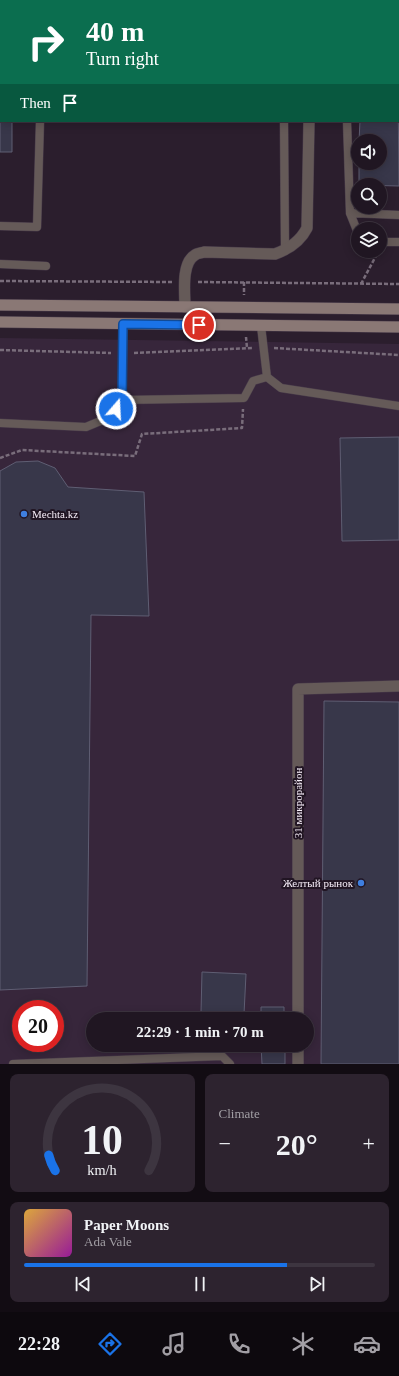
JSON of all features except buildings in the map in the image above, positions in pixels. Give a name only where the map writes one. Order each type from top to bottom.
[{"type":"main road","points":[[0,305],[399,310]]},
{"type":"main road","points":[[0,322],[399,327]]},
{"type":"street","points":[[185,307],[185,273],[188,262],[195,254],[204,252],[274,254],[285,251],[303,236],[307,228],[309,122]]},
{"type":"street","name":"31 микрорайон","points":[[298,1012],[298,689],[399,686]]},
{"type":"street","points":[[298,1052],[298,1064]]},
{"type":"lane","points":[[0,226],[37,227],[40,122]]},
{"type":"lane","points":[[284,122],[285,251]]},
{"type":"lane","points":[[347,122],[350,213],[353,222]]},
{"type":"lane","points":[[350,213],[399,215]]},
{"type":"lane","points":[[387,242],[399,242]]},
{"type":"lane","points":[[0,264],[46,266]]},
{"type":"lane","points":[[0,423],[86,427],[110,417],[122,400],[123,324]]},
{"type":"lane","points":[[261,326],[266,377],[281,388],[399,406]]},
{"type":"lane","points":[[122,400],[244,398],[253,381],[266,377]]},
{"type":"lane","points":[[13,1064],[222,1056],[230,1064]]},
{"type":"path","points":[[361,284],[374,258]]},
{"type":"path","points":[[0,350],[122,354]]},
{"type":"path","points":[[0,458],[22,450],[135,456],[142,434],[242,428],[244,398]]},
{"type":"shaded area","points":[[0,338],[399,344],[399,1064],[0,1064]]},
{"type":"place","name":"Mechta.kz","points":[[24,514]]},
{"type":"place","name":"Желтый рынок","points":[[361,883]]},
{"type":"route","points":[[116,409],[122,400],[123,324],[199,325]]}]
